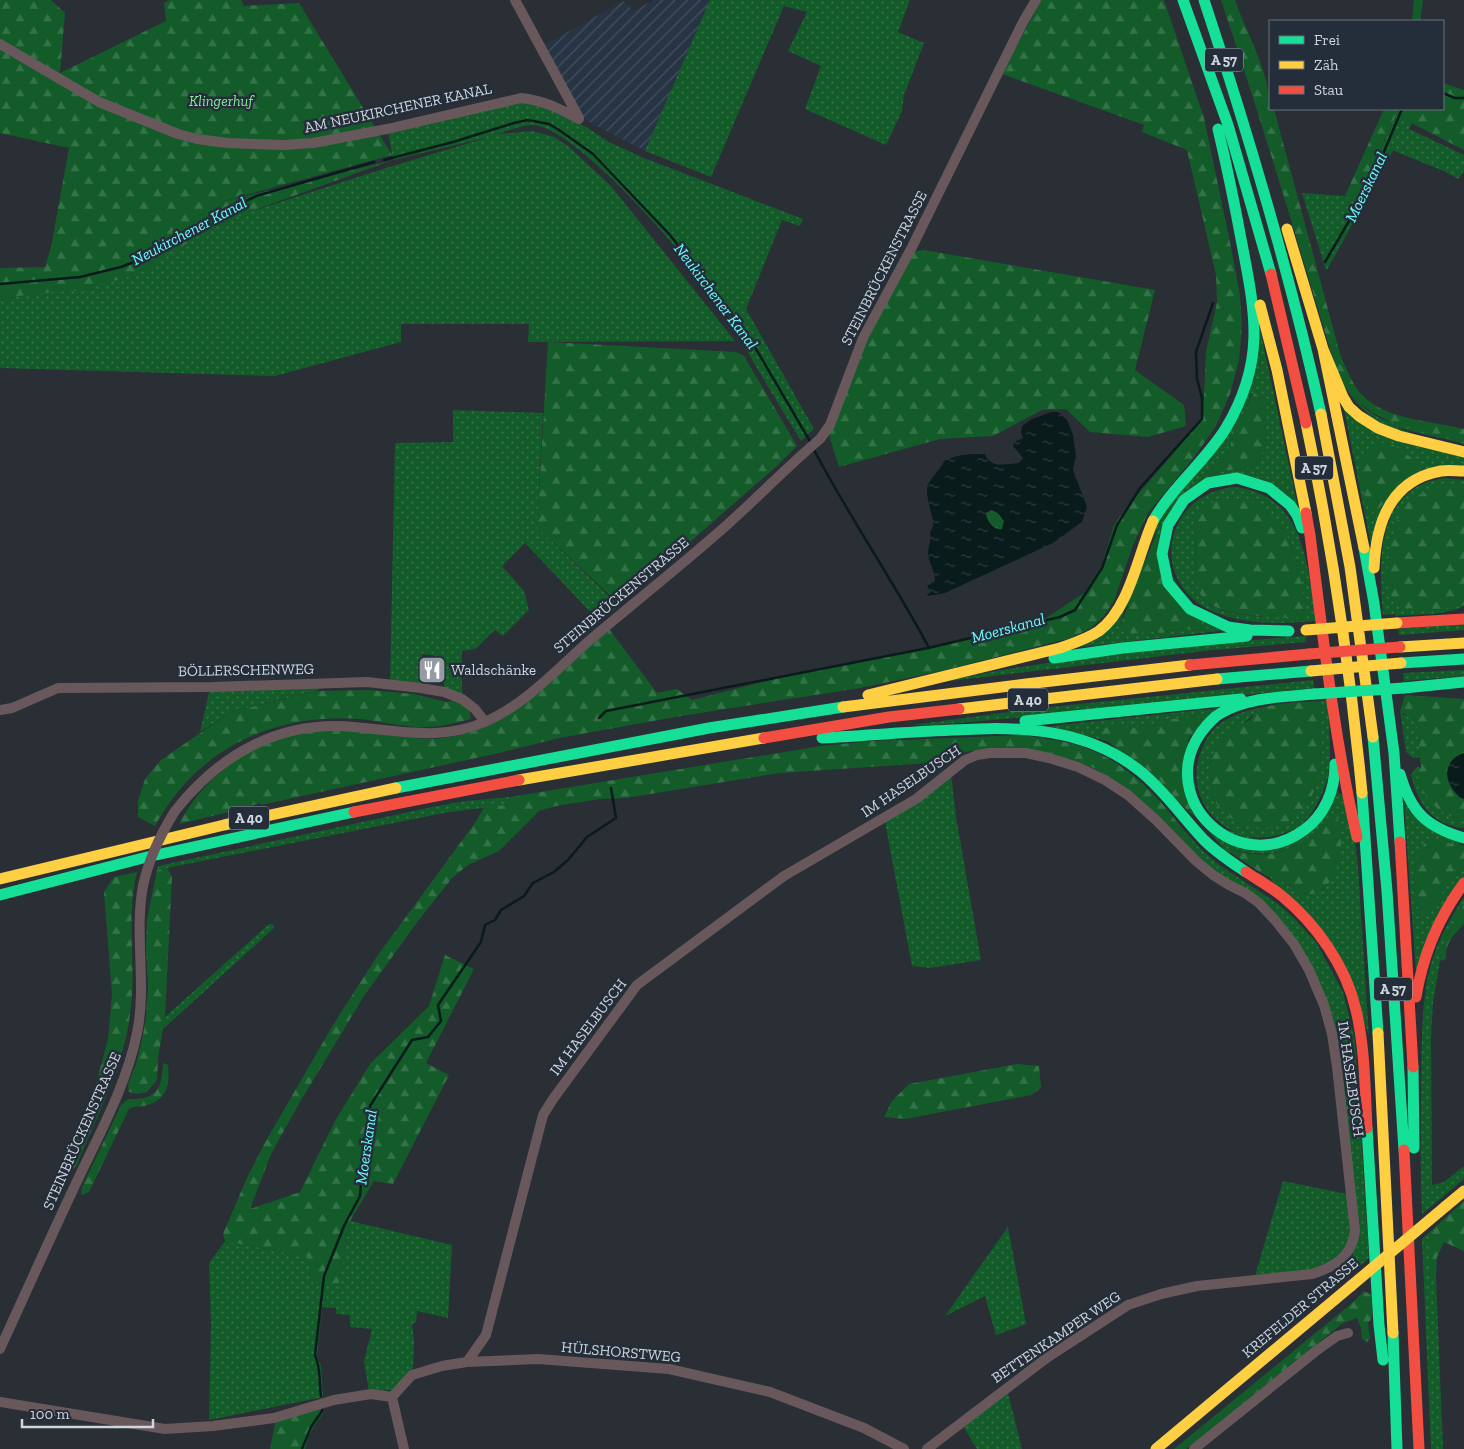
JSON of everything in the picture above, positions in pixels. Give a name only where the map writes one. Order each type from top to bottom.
[{"type":"main road","name":"A 57","points":[[1183,0],[1227,123],[1251,203],[1286,334],[1320,494],[1347,658],[1362,794],[1372,931],[1397,1449]]},
{"type":"main road","name":"A 57","points":[[1204,0],[1244,120],[1302,331],[1337,490],[1363,656],[1379,792],[1392,972],[1414,1323],[1419,1449]]},
{"type":"main road","points":[[795,715],[920,681],[1060,648],[1086,639],[1100,630],[1111,619],[1124,600],[1142,547],[1154,520],[1170,495],[1208,454],[1242,400],[1251,367],[1255,322],[1240,232],[1213,107],[1194,44],[1190,18]]},
{"type":"main road","points":[[1244,120],[1267,164],[1278,200]]},
{"type":"main road","points":[[1284,219],[1323,349],[1349,472],[1374,603],[1394,753],[1408,978],[1414,1114],[1414,1323]]},
{"type":"main road","points":[[1240,232],[1277,370],[1310,535],[1333,710],[1347,794],[1358,841],[1363,885],[1372,931]]},
{"type":"main road","points":[[1323,349],[1349,407],[1368,423],[1399,436],[1464,452]]},
{"type":"main road","points":[[1374,603],[1375,544],[1378,528],[1391,500],[1403,486],[1424,475],[1444,470],[1464,470]]},
{"type":"main road","points":[[1289,632],[1230,628],[1208,620],[1190,610],[1176,595],[1166,578],[1162,559],[1162,540],[1168,522],[1188,495],[1204,485],[1219,479],[1251,480],[1277,492],[1292,506],[1300,521],[1318,599]]},
{"type":"main road","points":[[1429,620],[1464,614]]},
{"type":"main road","points":[[920,681],[1123,648],[1306,630],[1464,619]]},
{"type":"main road","name":"A 40","points":[[0,879],[128,846],[371,792],[578,752],[795,715],[1028,683],[1309,654],[1464,642]]},
{"type":"main road","name":"A 40","points":[[0,895],[269,830],[450,792],[747,740],[927,712],[1219,679],[1464,659]]},
{"type":"main road","points":[[966,729],[1223,700],[1404,688],[1464,682]]},
{"type":"main road","points":[[1438,685],[1464,688]]},
{"type":"main road","points":[[1291,696],[1243,703],[1222,711],[1206,724],[1192,746],[1188,766],[1188,785],[1196,807],[1206,823],[1218,833],[1233,841],[1249,846],[1282,844],[1297,836],[1318,818],[1333,789],[1336,768],[1333,710]]},
{"type":"main road","points":[[747,740],[785,741],[1003,728],[1050,731],[1074,736],[1118,755],[1139,770],[1163,791],[1204,840],[1220,855],[1281,895],[1325,940],[1348,986],[1356,1009],[1362,1044],[1379,1325],[1388,1395],[1391,1449]]},
{"type":"main road","points":[[1394,753],[1402,785],[1420,816],[1432,827],[1464,838]]},
{"type":"main road","points":[[1414,1114],[1417,1068],[1416,995],[1429,943],[1441,916],[1464,883]]},
{"type":"main road","name":"KREFELDER STRASSE","points":[[1156,1449],[1464,1191]]},
{"type":"street","name":"AM NEUKIRCHENER KANAL","points":[[0,44],[19,57],[99,102],[178,134],[197,139],[284,145],[313,143],[387,129],[521,98],[555,106],[579,119],[515,0]]},
{"type":"street","name":"STEINBRÜCKENSTRASSE","points":[[0,1349],[104,1125],[132,1053],[138,1032],[140,1009],[140,925],[143,886],[152,854],[163,830],[175,811],[201,780],[226,760],[243,749],[278,734],[314,727],[352,726],[439,734],[470,727],[503,713],[544,681],[728,524],[820,439],[830,425],[863,338],[912,247],[1023,22],[1036,0]]},
{"type":"street","name":"BÖLLERSCHENWEG","points":[[0,710],[12,708],[58,688],[213,687],[368,682],[444,692],[462,699],[475,709],[485,722]]},
{"type":"street","name":"IM HASELBUSCH","points":[[467,1362],[486,1335],[543,1115],[638,985],[784,876],[916,800],[965,760],[977,755],[990,753],[1026,753],[1059,761],[1078,767],[1105,780],[1128,795],[1156,820],[1196,861],[1213,875],[1259,903],[1294,944],[1309,970],[1324,1005],[1332,1034],[1355,1231],[1354,1242],[1347,1253],[1328,1269],[1312,1274],[1276,1278]]},
{"type":"street","name":"BETTENKAMPER WEG","points":[[927,1449],[1048,1357],[1128,1304],[1197,1286],[1276,1278]]},
{"type":"street","points":[[1194,1449],[1316,1351],[1337,1336],[1348,1333]]},
{"type":"street","name":"HÜLSHORSTWEG","points":[[392,1397],[412,1374],[467,1362],[538,1359],[669,1369],[770,1392],[864,1428],[904,1449]]},
{"type":"street","points":[[0,1402],[165,1429],[213,1426],[274,1418],[334,1400],[371,1394],[392,1397],[404,1449]]},
{"type":"shaded area","points":[[654,0],[710,0],[645,151],[582,118],[542,46],[624,1],[633,11]]},
{"type":"green space","name":"Klingerhuf","points":[[0,0],[51,0],[65,13],[60,73],[166,21],[164,3],[170,0],[241,0],[244,6],[299,3],[392,155],[217,203],[393,160],[241,215],[199,235],[145,271],[85,290],[30,294],[0,300],[0,268],[45,267],[51,247],[69,148],[0,133]]},
{"type":"green space","points":[[710,0],[910,0],[898,32],[924,43],[904,95],[902,111],[886,145],[805,109],[821,66],[788,51],[807,12],[784,6],[711,177],[645,151]]},
{"type":"green space","points":[[1041,0],[1164,0],[1204,118],[1240,295],[1242,325],[1239,360],[1230,394],[1216,426],[1192,460],[1148,513],[1133,545],[1114,601],[1104,616],[1091,628],[1071,638],[941,671],[860,688],[681,716],[559,738],[261,805],[260,803],[179,824],[207,785],[224,769],[264,745],[287,737],[310,732],[334,730],[432,739],[461,735],[488,726],[518,708],[609,629],[657,693],[677,689],[692,700],[787,676],[963,640],[1046,618],[1084,593],[1102,565],[1114,525],[1127,507],[1203,419],[1206,352],[1217,302],[1216,275],[1187,150],[1142,132],[1144,125],[1002,74]]},
{"type":"green space","points":[[1221,0],[1235,0],[1262,67],[1269,95],[1269,110],[1274,110],[1340,354],[1352,381],[1362,395],[1384,410],[1396,415],[1464,429],[1464,441],[1396,424],[1371,412],[1349,393],[1336,369],[1266,138]]},
{"type":"green space","points":[[1414,0],[1423,0],[1420,20],[1412,20]]},
{"type":"green space","points":[[1444,83],[1464,90],[1464,150],[1396,115],[1382,145],[1393,151],[1362,207],[1345,196],[1384,110],[1444,110]]},
{"type":"green space","points":[[521,100],[562,114],[609,142],[644,158],[803,219],[800,226],[782,220],[746,309],[814,429],[801,441],[748,353],[729,316],[694,269],[609,176],[555,133],[534,125],[498,134],[533,131],[554,137],[568,146],[611,186],[735,341],[528,342],[529,324],[401,324],[401,342],[275,376],[0,368],[0,300],[30,294],[199,235],[240,215],[489,137],[393,160],[388,131]]},
{"type":"green space","points":[[1396,115],[1412,123],[1409,129],[1464,155],[1464,171],[1458,179],[1446,172],[1382,146]]},
{"type":"green space","points":[[1302,193],[1345,196],[1362,207],[1326,270]]},
{"type":"green space","points":[[924,250],[1155,290],[1135,370],[1184,405],[1186,426],[1148,437],[1090,432],[1066,409],[1042,410],[993,436],[940,439],[839,467],[829,435],[866,340],[911,254]]},
{"type":"green space","points":[[1258,329],[1260,329],[1298,508],[1285,494],[1273,485],[1249,476],[1238,475],[1215,478],[1195,486],[1186,492],[1173,507],[1160,538],[1160,525],[1148,547],[1142,574],[1131,601],[1124,610],[1120,626],[1124,631],[1133,634],[1150,631],[1161,633],[1179,628],[1196,631],[1202,628],[1201,624],[1183,611],[1164,589],[1160,575],[1159,554],[1167,583],[1180,604],[1200,619],[1228,630],[1081,647],[1102,633],[1117,617],[1129,598],[1153,530],[1173,500],[1212,456],[1232,425],[1251,379],[1256,358]],"holes":[[[1255,393],[1266,411],[1263,423],[1267,436],[1264,450],[1259,459],[1247,468],[1227,470],[1211,475],[1207,472],[1221,463],[1229,453],[1231,442],[1239,421],[1245,413],[1251,394]]]},
{"type":"green space","points":[[548,342],[736,352],[744,356],[797,446],[778,465],[619,604],[537,527]]},
{"type":"green space","points":[[1255,393],[1263,403],[1266,411],[1263,423],[1267,436],[1264,450],[1259,459],[1247,468],[1227,470],[1211,475],[1207,472],[1221,463],[1229,453],[1239,421],[1245,413],[1252,394]]},
{"type":"green space","points":[[1349,393],[1366,409],[1381,419],[1464,441],[1464,444],[1407,430],[1385,422],[1367,412]]},
{"type":"green space","points":[[1343,404],[1464,456],[1464,466],[1422,470],[1371,545]]},
{"type":"green space","points":[[453,410],[543,413],[537,527],[618,605],[621,604],[599,621],[525,543],[502,566],[524,591],[529,610],[503,636],[495,630],[475,649],[462,651],[462,699],[444,692],[444,657],[422,654],[421,688],[390,684],[395,443],[453,442]]},
{"type":"green space","points":[[1387,442],[1421,465],[1420,469],[1377,510],[1371,513],[1362,482],[1362,456],[1365,451],[1375,445]]},
{"type":"green space","points":[[1444,478],[1464,480],[1464,606],[1439,613],[1383,615],[1381,564],[1387,529],[1393,513],[1402,499],[1415,488],[1433,480]]},
{"type":"green space","points":[[1445,484],[1464,487],[1464,605],[1436,610],[1405,608],[1391,601],[1387,584],[1392,539],[1398,519],[1407,504],[1415,497]]},
{"type":"green space","points":[[1234,487],[1258,493],[1276,503],[1289,518],[1305,556],[1316,621],[1278,623],[1239,619],[1214,612],[1193,599],[1179,581],[1172,562],[1172,541],[1179,522],[1192,505],[1210,493]],"holes":[[[1282,527],[1291,544],[1299,570],[1262,617],[1239,614],[1215,607],[1209,604],[1200,593],[1196,578],[1196,538]]]},
{"type":"green space","points":[[1247,499],[1270,513],[1287,536],[1297,562],[1307,618],[1252,616],[1223,610],[1211,605],[1203,598],[1197,585],[1196,577],[1196,539],[1193,524],[1195,516],[1206,506],[1218,501]]},
{"type":"green space","points":[[991,510],[999,514],[1004,521],[1002,529],[993,527],[989,522],[986,513]]},
{"type":"green space","points":[[1160,524],[1159,554],[1202,628],[1196,631],[1179,628],[1161,633],[1150,631],[1133,634],[1124,631],[1120,626]]},
{"type":"green space","points":[[1464,624],[1464,630],[1399,635],[1398,629]]},
{"type":"green space","points":[[1306,636],[1306,642],[1213,650],[942,682],[1027,666],[1084,658]]},
{"type":"green space","points":[[1464,670],[1464,676],[1404,681],[1403,673]]},
{"type":"green space","points":[[1313,680],[1314,688],[1004,719],[912,725],[1031,709]]},
{"type":"green space","points":[[332,682],[316,691],[231,712],[200,732],[211,684]]},
{"type":"green space","points":[[369,690],[414,694],[447,702],[454,700],[470,712],[470,719],[424,727],[403,726],[361,719],[329,719],[298,722],[269,730],[241,741],[216,756],[193,776],[172,799],[155,826],[138,817],[138,801],[145,779],[161,760],[231,712],[317,691]]},
{"type":"green space","points":[[1405,695],[1464,699],[1464,753],[1456,757],[1458,797],[1464,799],[1464,821],[1454,818],[1439,809],[1427,798],[1423,790],[1417,772],[1421,768],[1416,717],[1409,717],[1400,711]]},
{"type":"green space","points":[[1328,700],[1329,771],[1322,793],[1308,818],[1287,832],[1269,837],[1251,837],[1234,832],[1219,822],[1208,810],[1200,794],[1197,777],[1199,758],[1207,738],[1213,730],[1230,718],[1249,710],[1301,701],[1257,710],[1219,743],[1209,771],[1313,796],[1322,752],[1321,701]]},
{"type":"green space","points":[[1321,701],[1322,748],[1319,772],[1313,794],[1301,813],[1284,824],[1265,828],[1246,825],[1230,817],[1217,804],[1209,787],[1210,766],[1214,752],[1220,742],[1234,728],[1247,722],[1256,711],[1262,708],[1288,703]]},
{"type":"green space","points":[[1219,708],[1190,743],[1198,717],[1169,719],[1154,726],[1132,728],[1120,726],[1110,742],[1050,726]]},
{"type":"green space","points":[[1400,711],[1404,715],[1416,716],[1420,757],[1413,758],[1406,752]]},
{"type":"green space","points":[[1198,717],[1199,725],[1188,740],[1201,822],[1104,738],[1101,731],[1108,726],[1132,728],[1154,726],[1169,719]]},
{"type":"green space","points":[[1024,735],[1077,745],[1116,763],[1133,775],[1163,804],[1201,855],[1198,857],[1139,799],[1105,774],[1087,765],[1053,756],[983,751],[960,754],[945,762],[779,773],[626,798],[600,799],[556,806],[539,811],[499,851],[468,865],[452,878],[418,921],[364,996],[271,1154],[250,1209],[300,1192],[335,1121],[370,1064],[429,1006],[445,955],[474,969],[426,1063],[449,1075],[393,1184],[374,1181],[350,1221],[339,1283],[313,1284],[308,1257],[225,1241],[223,1234],[263,1146],[333,1025],[378,955],[477,820],[484,807],[507,805],[510,797],[821,746],[872,741]]},
{"type":"green space","points":[[1418,767],[1421,768],[1452,817],[1464,821],[1464,828],[1443,823],[1435,818],[1422,804],[1411,775]]},
{"type":"green space","points":[[951,775],[956,817],[981,960],[930,968],[912,966],[885,822]]},
{"type":"green space","points":[[1336,791],[1344,796],[1355,842],[1369,1036],[1351,984],[1270,878],[1286,883],[1304,894],[1323,890],[1334,874],[1317,831],[1299,845],[1278,852],[1256,854],[1233,850],[1228,854],[1201,822],[1283,847]]},
{"type":"green space","points":[[510,797],[507,805],[449,812],[157,870],[158,866],[432,807],[466,801]]},
{"type":"green space","points":[[1404,803],[1464,846],[1434,840],[1413,875],[1419,912],[1425,915],[1431,910],[1439,896],[1464,866],[1464,878],[1416,971]]},
{"type":"green space","points":[[1337,817],[1341,843],[1340,859],[1330,882],[1319,892],[1312,894],[1302,892],[1288,884],[1271,878],[1227,850],[1250,854],[1284,851],[1303,842],[1327,818]]},
{"type":"green space","points":[[1182,828],[1218,864],[1278,904],[1294,918],[1316,942],[1343,992],[1355,1041],[1369,1258],[1352,1273],[1353,1252],[1332,1019],[1282,923],[1221,877],[1198,857],[1201,855]]},
{"type":"green space","points":[[1427,839],[1464,846],[1464,866],[1439,896],[1431,910],[1425,915],[1419,913],[1413,875],[1416,859]]},
{"type":"green space","points":[[167,868],[172,877],[165,1017],[158,1058],[157,1080],[147,1092],[137,1094],[129,1092],[128,1085],[136,1064],[146,1017],[148,986],[147,919],[157,870]]},
{"type":"green space","points":[[137,872],[132,905],[132,989],[128,1027],[110,1087],[77,1165],[72,1170],[66,1170],[62,1166],[96,1084],[108,1039],[112,994],[104,892],[114,877]]},
{"type":"green space","points":[[1464,897],[1464,904],[1446,938],[1440,961],[1433,1003],[1431,1036],[1432,1185],[1444,1182],[1464,1166],[1464,1179],[1422,1214],[1422,1053],[1425,991],[1438,945],[1447,925]]},
{"type":"green space","points":[[1464,904],[1464,924],[1448,944],[1446,959],[1440,961],[1446,938]]},
{"type":"green space","points":[[269,924],[274,925],[274,928],[163,1029],[165,1017]]},
{"type":"green space","points":[[163,1063],[168,1065],[168,1079],[162,1096],[152,1104],[129,1109],[89,1192],[81,1195],[82,1187],[121,1105],[128,1099],[145,1098],[156,1092],[161,1080]]},
{"type":"green space","points":[[1017,1064],[1039,1066],[1041,1088],[1031,1095],[905,1119],[884,1117],[892,1101],[909,1084]]},
{"type":"green space","points":[[1283,1181],[1347,1194],[1351,1231],[1350,1242],[1337,1260],[1312,1271],[1255,1276]]},
{"type":"green space","points":[[1464,1201],[1464,1251],[1444,1242],[1437,1257],[1436,1278],[1432,1279],[1429,1276],[1429,1241],[1433,1229]]},
{"type":"green space","points":[[350,1221],[452,1245],[448,1318],[417,1311],[416,1322],[412,1324],[414,1341],[413,1368],[395,1390],[369,1391],[364,1361],[372,1329],[350,1327],[350,1315],[336,1314],[336,1308],[322,1307],[317,1356],[321,1366],[323,1397],[209,1420],[211,1324],[209,1263],[225,1241],[309,1257],[339,1283]]},
{"type":"green space","points":[[1008,1227],[1026,1324],[996,1335],[985,1296],[945,1316]]},
{"type":"green space","points":[[1433,1229],[1429,1241],[1432,1279],[1436,1278],[1443,1449],[1431,1449],[1422,1239]]},
{"type":"green space","points":[[1364,1291],[1371,1295],[1372,1318],[1368,1323],[1370,1339],[1367,1342],[1362,1339],[1361,1328],[1357,1318],[1343,1323],[1186,1449],[1174,1449],[1351,1304]]},
{"type":"green space","points":[[1008,1393],[1022,1449],[977,1449],[961,1423]]},
{"type":"green space","points":[[323,1405],[323,1413],[310,1433],[305,1449],[270,1449],[276,1420]]},
{"type":"water","points":[[1051,412],[1058,412],[1068,422],[1073,435],[1076,457],[1073,470],[1087,507],[1082,522],[1053,543],[945,593],[928,596],[927,594],[931,592],[927,586],[935,581],[928,553],[930,533],[933,525],[927,493],[928,485],[944,461],[959,456],[985,454],[987,459],[995,464],[1019,463],[1023,458],[1013,446],[1014,442],[1023,438],[1022,426],[1032,419]],"holes":[[[991,510],[999,514],[1004,521],[1002,529],[993,527],[987,519],[986,513]]]},
{"type":"water","points":[[1464,753],[1464,799],[1452,788],[1447,772],[1452,760]]},
{"type":"waterway","name":"Moerskanal","points":[[1444,93],[1455,98],[1464,98]]},
{"type":"waterway","name":"Moerskanal","points":[[1325,262],[1369,187],[1402,110]]},
{"type":"waterway","name":"Neukirchener Kanal","points":[[384,160],[528,120],[549,124],[559,130],[593,154],[670,235],[749,337],[811,443]]},
{"type":"waterway","name":"Neukirchener Kanal","points":[[0,284],[80,277],[121,267],[157,253],[203,223],[256,196],[374,162]]},
{"type":"waterway","name":"Moerskanal","points":[[599,718],[606,711],[928,648],[1060,617],[1075,610],[1102,568],[1117,525],[1140,488],[1202,419],[1202,398],[1197,379],[1196,352],[1213,303]]},
{"type":"waterway","name":"Neukirchener Kanal","points":[[813,448],[929,648]]},
{"type":"waterway","name":"Moerskanal","points":[[321,1396],[319,1370],[315,1355],[324,1276],[344,1226],[360,1196],[370,1106],[412,1040],[428,1037],[441,1021],[438,1005],[481,942],[485,925],[495,920],[501,910],[524,896],[533,883],[554,872],[568,860],[587,837],[616,818],[611,788]]},
{"type":"waterway","name":"Moerskanal","points":[[302,1449],[311,1427],[322,1411],[322,1406]]},
{"type":"traffic: fast","points":[[1183,0],[1228,125],[1271,274]]},
{"type":"traffic: fast","points":[[1204,0],[1268,205],[1296,309],[1321,414]]},
{"type":"traffic: fast","points":[[1153,521],[1170,496],[1209,452],[1226,428],[1247,382],[1252,360],[1254,338],[1251,294],[1234,201],[1218,129]]},
{"type":"traffic: fast","points":[[1289,631],[1250,630],[1228,627],[1190,609],[1168,583],[1162,554],[1168,525],[1184,500],[1208,483],[1237,478],[1269,488],[1290,505],[1297,515],[1302,528]]},
{"type":"traffic: fast","points":[[1364,548],[1374,603],[1394,753],[1400,842]]},
{"type":"traffic: fast","points":[[1054,658],[1123,648],[1247,636]]},
{"type":"traffic: fast","points":[[1401,663],[1464,659]]},
{"type":"traffic: fast","points":[[1217,679],[1311,671]]},
{"type":"traffic: fast","points":[[1404,688],[1464,682]]},
{"type":"traffic: fast","points":[[1314,694],[1404,688]]},
{"type":"traffic: fast","points":[[1314,694],[1254,701],[1218,715],[1209,722],[1200,734],[1189,759],[1188,783],[1196,806],[1210,825],[1230,838],[1253,845],[1278,843],[1304,830],[1318,817],[1331,792],[1335,764]]},
{"type":"traffic: fast","points":[[1025,721],[1241,699]]},
{"type":"traffic: fast","points":[[396,788],[709,728],[843,707]]},
{"type":"traffic: fast","points":[[822,738],[987,729],[1040,731],[1067,736],[1117,755],[1140,771],[1173,804],[1209,845],[1246,872]]},
{"type":"traffic: fast","points":[[1373,737],[1387,891],[1404,1150]]},
{"type":"traffic: fast","points":[[1400,774],[1409,798],[1422,816],[1440,829],[1464,838]]},
{"type":"traffic: fast","points":[[1362,793],[1378,1033]]},
{"type":"traffic: fast","points":[[0,895],[147,857],[354,812]]},
{"type":"traffic: fast","points":[[1413,1067],[1414,1148]]},
{"type":"traffic: fast","points":[[1367,1128],[1379,1325],[1383,1360]]},
{"type":"traffic: fast","points":[[1393,1333],[1397,1449]]},
{"type":"traffic: slow","points":[[1287,229],[1323,349],[1349,407],[1378,428],[1399,436],[1464,452]]},
{"type":"traffic: slow","points":[[1260,305],[1277,370],[1306,513]]},
{"type":"traffic: slow","points":[[1323,349],[1364,548]]},
{"type":"traffic: slow","points":[[1321,414],[1350,567],[1373,737]]},
{"type":"traffic: slow","points":[[1306,423],[1339,607],[1362,793]]},
{"type":"traffic: slow","points":[[1374,568],[1378,535],[1389,506],[1398,494],[1409,484],[1424,476],[1441,471],[1464,471]]},
{"type":"traffic: slow","points":[[868,695],[1060,648],[1080,641],[1099,631],[1110,621],[1126,595],[1153,521]]},
{"type":"traffic: slow","points":[[1306,630],[1397,623]]},
{"type":"traffic: slow","points":[[1400,647],[1464,643]]},
{"type":"traffic: slow","points":[[1311,671],[1401,663]]},
{"type":"traffic: slow","points":[[843,707],[1190,665]]},
{"type":"traffic: slow","points":[[959,709],[1217,679]]},
{"type":"traffic: slow","points":[[519,780],[764,738]]},
{"type":"traffic: slow","points":[[0,879],[224,825],[396,788]]},
{"type":"traffic: slow","points":[[1378,1033],[1393,1333]]},
{"type":"traffic: slow","points":[[1446,1206],[1464,1191]]},
{"type":"traffic: slow","points":[[1351,1286],[1446,1206]]},
{"type":"traffic: slow","points":[[1156,1449],[1351,1286]]},
{"type":"traffic: jam","points":[[1271,274],[1306,423]]},
{"type":"traffic: jam","points":[[1306,513],[1335,725],[1357,837]]},
{"type":"traffic: jam","points":[[1397,623],[1464,619]]},
{"type":"traffic: jam","points":[[1309,654],[1400,647]]},
{"type":"traffic: jam","points":[[1190,665],[1309,654]]},
{"type":"traffic: jam","points":[[764,738],[889,717],[959,709]]},
{"type":"traffic: jam","points":[[354,812],[519,780]]},
{"type":"traffic: jam","points":[[1400,842],[1413,1067]]},
{"type":"traffic: jam","points":[[1246,872],[1295,907],[1328,947],[1345,978],[1356,1010],[1361,1039],[1367,1128]]},
{"type":"traffic: jam","points":[[1416,997],[1427,951],[1439,923],[1464,883]]},
{"type":"traffic: jam","points":[[1404,1150],[1419,1449]]},
{"type":"place","name":"Waldschänke","points":[[432,670]]}]
